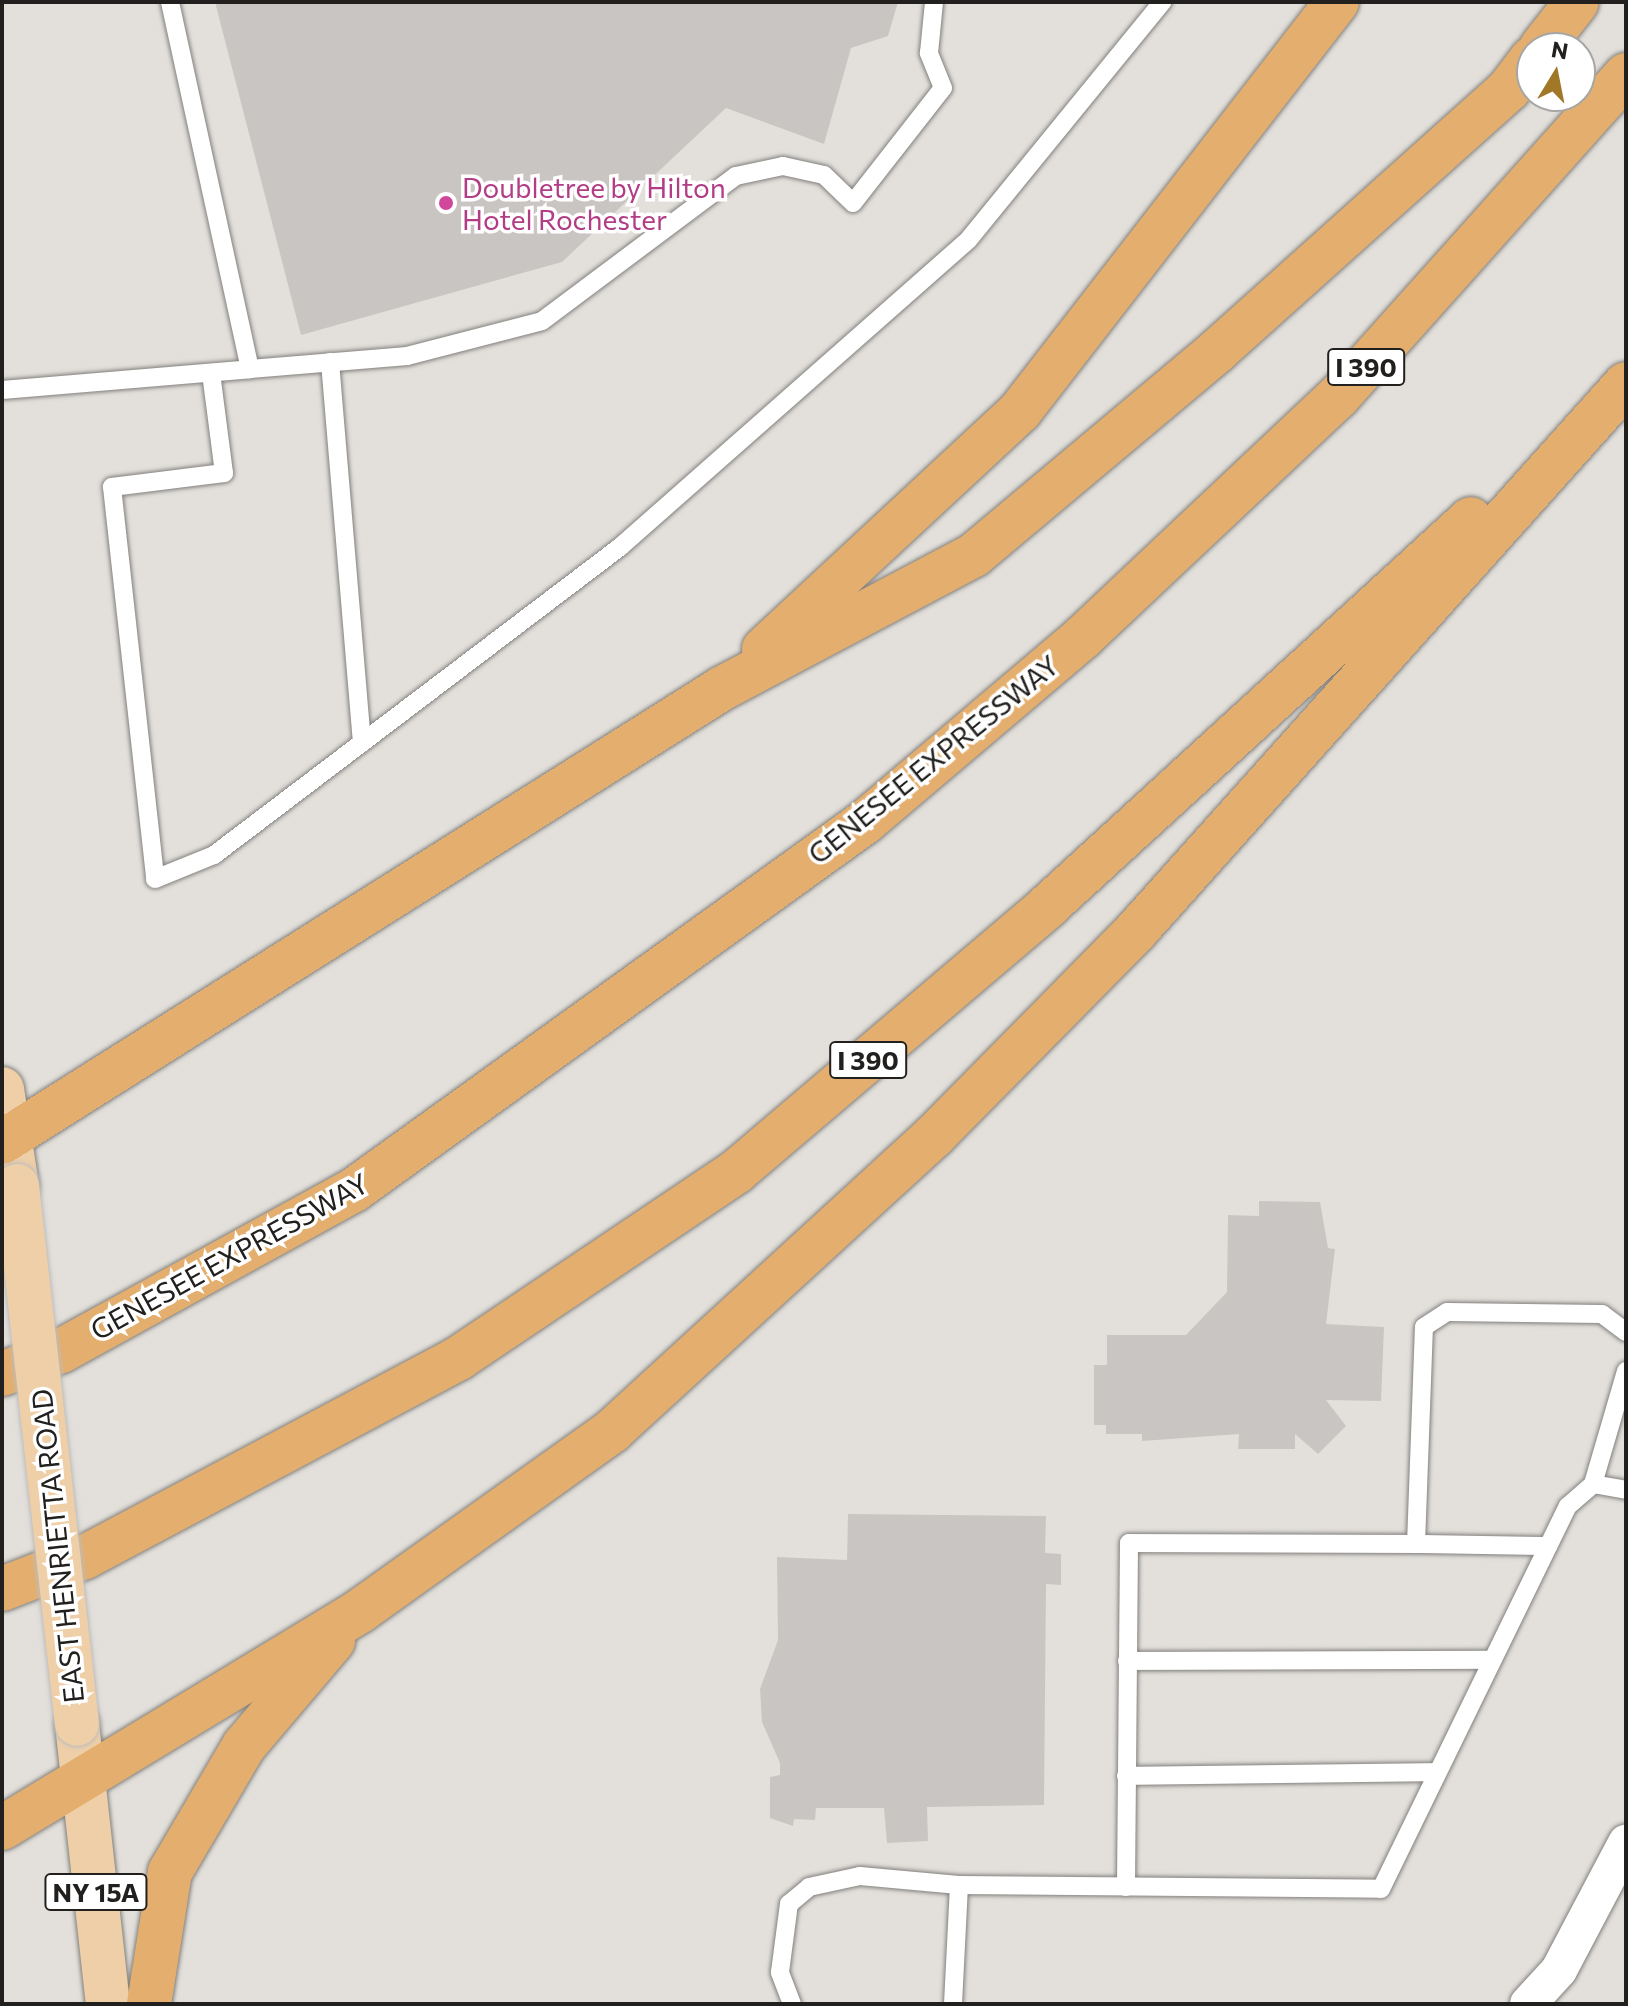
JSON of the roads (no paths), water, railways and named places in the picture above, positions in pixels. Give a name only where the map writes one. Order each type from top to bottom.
[{"type":"highway","points":[[721,689],[1020,411],[1337,2]]},
{"type":"highway","points":[[1554,32],[1577,2]]},
{"type":"highway","name":"GENESEE EXPRESSWAY","points":[[2,1374],[61,1351],[354,1190],[865,822],[1083,637],[1338,397],[1626,75]]},
{"type":"highway","points":[[6,1140],[721,689],[974,555],[1217,351],[1516,80]]},
{"type":"highway","points":[[2,1828],[360,1611],[612,1431],[934,1136],[1136,931],[1626,381]]},
{"type":"highway","name":"I 390","points":[[2,1589],[85,1557],[459,1358],[737,1171],[1048,906],[1626,381]]},
{"type":"highway","points":[[149,2004],[170,1872],[244,1746],[360,1611]]},
{"type":"main road","name":"EAST HENRIETTA ROAD","points":[[2,1089],[6,1140],[17,1186],[108,2004]]},
{"type":"street","points":[[1528,2004],[1559,1970],[1626,1843]]},
{"type":"lane","points":[[170,2],[250,369]]},
{"type":"lane","points":[[2,390],[407,356],[542,321],[736,176],[783,166],[824,175],[853,203],[943,88],[929,53],[934,2]]},
{"type":"lane","points":[[211,373],[224,473],[112,487],[155,879],[214,855],[620,547],[969,239],[1162,2]]},
{"type":"lane","points":[[330,362],[362,743]]},
{"type":"lane","points":[[1416,1544],[1424,1327],[1447,1312],[1602,1314],[1626,1332]]},
{"type":"lane","points":[[792,2004],[780,1972],[780,1935],[789,1904],[809,1887],[860,1876],[959,1885],[1381,1889],[1568,1506],[1593,1484],[1626,1371]]},
{"type":"lane","points":[[1593,1484],[1626,1490]]},
{"type":"lane","points":[[1126,1887],[1129,1543],[1548,1546]]},
{"type":"lane","points":[[1127,1661],[1491,1660]]},
{"type":"lane","points":[[1126,1776],[1436,1772]]},
{"type":"lane","points":[[953,2004],[959,1885]]},
{"type":"place","name":"Doubletree by Hilton Hotel Rochester","points":[[446,203]]}]
